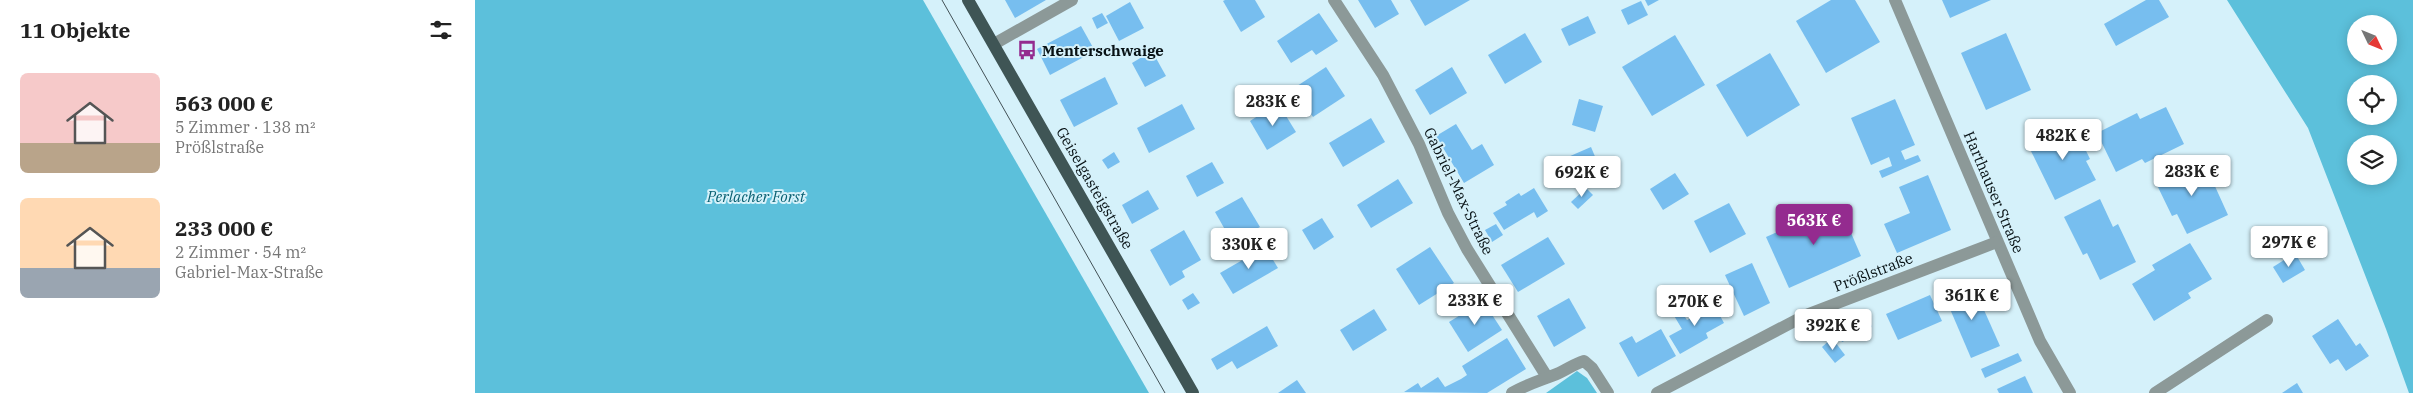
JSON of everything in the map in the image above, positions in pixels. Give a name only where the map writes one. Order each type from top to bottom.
[{"type":"main road","name":"Geiselgasteigstraße","points":[[968,0],[1193,393]]},
{"type":"street","points":[[994,44],[1072,0]]},
{"type":"street","name":"Gabriel-Max-Straße","points":[[1334,0],[1383,75],[1419,144],[1448,213],[1467,249],[1547,377]]},
{"type":"street","name":"Harthauser Straße","points":[[1895,0],[2040,341],[2070,393]]},
{"type":"street","name":"Prößlstraße","points":[[1657,393],[1806,315],[1997,242]]},
{"type":"street","points":[[2155,393],[2267,320]]},
{"type":"street","points":[[1511,393],[1583,361],[1592,368],[1608,393]]},
{"type":"street","points":[[1534,382],[1541,393]]},
{"type":"green space","name":"Perlacher Forst","points":[[475,0],[923,0],[1149,393],[475,393]]},
{"type":"green space","points":[[2227,0],[2413,0],[2413,393],[2409,393],[2308,128]]},
{"type":"green space","points":[[1577,371],[1587,378],[1597,393],[1546,393]]},
{"type":"building","points":[[1005,0],[1046,0],[1015,18]]},
{"type":"building","points":[[1255,0],[1265,17],[1241,32],[1223,1]]},
{"type":"building","points":[[1358,0],[1391,0],[1399,14],[1375,28]]},
{"type":"building","points":[[1410,0],[1470,0],[1425,26]]},
{"type":"building","points":[[1645,0],[1659,0],[1648,6]]},
{"type":"building","points":[[1831,0],[1855,0],[1880,42],[1826,73],[1796,21]]},
{"type":"building","points":[[1942,0],[1991,0],[1950,18]]},
{"type":"building","points":[[2146,0],[2159,0],[2169,17],[2116,46],[2104,24]]},
{"type":"building","points":[[1641,1],[1648,15],[1628,25],[1621,10]]},
{"type":"building","points":[[1130,2],[1144,28],[1119,41],[1106,16]]},
{"type":"building","points":[[1102,13],[1108,23],[1097,29],[1092,18]]},
{"type":"building","points":[[1319,13],[1338,41],[1316,55],[1312,50],[1291,63],[1277,41]]},
{"type":"building","points":[[1588,16],[1596,33],[1569,46],[1561,29]]},
{"type":"building","points":[[1081,26],[1095,51],[1050,75],[1037,49]]},
{"type":"building","points":[[1525,33],[1542,62],[1505,84],[1488,55]]},
{"type":"building","points":[[2006,33],[2031,90],[1986,110],[1961,53]]},
{"type":"building","points":[[1675,35],[1705,85],[1652,116],[1622,67]]},
{"type":"building","points":[[1152,51],[1166,76],[1145,87],[1132,63]]},
{"type":"building","points":[[1770,53],[1800,105],[1747,137],[1716,85]]},
{"type":"building","points":[[1326,67],[1345,96],[1313,117],[1294,88]]},
{"type":"building","points":[[1452,67],[1467,93],[1430,115],[1415,90]]},
{"type":"building","points":[[1105,77],[1118,104],[1074,127],[1060,100]]},
{"type":"building","points":[[1579,99],[1603,106],[1595,132],[1572,125]]},
{"type":"building","points":[[1895,99],[1915,145],[1901,151],[1905,160],[1918,155],[1921,161],[1882,178],[1879,171],[1892,166],[1889,157],[1871,165],[1851,118]]},
{"type":"building","points":[[1278,103],[1296,132],[1267,150],[1250,121]]},
{"type":"building","points":[[1182,104],[1195,129],[1149,153],[1137,128]]},
{"type":"building","points":[[2166,107],[2184,144],[2145,163],[2142,159],[2116,172],[2097,133],[2137,113],[2140,119]]},
{"type":"building","points":[[1371,118],[1385,142],[1343,167],[1329,143]]},
{"type":"building","points":[[2072,122],[2090,159],[2086,161],[2096,180],[2055,200],[2029,147],[2039,142],[2038,139]]},
{"type":"building","points":[[1456,124],[1472,150],[1482,144],[1494,165],[1464,183],[1436,136]]},
{"type":"building","points":[[1591,147],[1599,166],[1570,179],[1561,160]]},
{"type":"building","points":[[1114,152],[1120,162],[1108,169],[1102,160]]},
{"type":"building","points":[[1212,162],[1224,183],[1197,197],[1186,176]]},
{"type":"building","points":[[2204,162],[2228,215],[2187,234],[2177,214],[2172,216],[2155,181],[2189,164],[2191,168]]},
{"type":"building","points":[[1675,173],[1689,194],[1663,210],[1650,189]]},
{"type":"building","points":[[1928,175],[1951,230],[1897,253],[1884,224],[1910,213],[1899,187]]},
{"type":"building","points":[[1398,179],[1413,203],[1371,228],[1357,205]]},
{"type":"building","points":[[1534,188],[1548,211],[1537,218],[1534,212],[1504,230],[1493,213],[1507,205],[1505,202],[1519,193],[1521,196]]},
{"type":"building","points":[[1586,188],[1593,195],[1578,209],[1571,202]]},
{"type":"building","points":[[1148,190],[1159,209],[1132,224],[1122,205]]},
{"type":"building","points":[[1242,197],[1260,227],[1232,242],[1215,212]]},
{"type":"building","points":[[2100,199],[2113,227],[2118,224],[2136,262],[2100,280],[2087,253],[2083,255],[2064,217]]},
{"type":"building","points":[[1729,203],[1746,234],[1710,253],[1694,221]]},
{"type":"building","points":[[1839,205],[1861,256],[1789,288],[1766,237]]},
{"type":"building","points":[[1322,218],[1334,237],[1314,250],[1302,230]]},
{"type":"building","points":[[1496,224],[1503,235],[1492,242],[1485,230]]},
{"type":"building","points":[[1184,230],[1201,260],[1182,271],[1185,277],[1170,286],[1150,250]]},
{"type":"building","points":[[1548,237],[1565,264],[1518,292],[1501,265]]},
{"type":"building","points":[[2190,243],[2212,279],[2188,293],[2191,298],[2154,321],[2132,284],[2155,270],[2152,265]]},
{"type":"building","points":[[1265,247],[1278,268],[1233,294],[1220,273]]},
{"type":"building","points":[[1430,247],[1454,283],[1419,305],[1396,269]]},
{"type":"building","points":[[2295,253],[2305,270],[2283,283],[2273,267]]},
{"type":"building","points":[[1752,263],[1770,303],[1744,316],[1725,275]]},
{"type":"building","points":[[1972,283],[2000,346],[1971,358],[1944,295]]},
{"type":"building","points":[[1466,289],[1470,297],[1451,308],[1447,301]]},
{"type":"building","points":[[1193,293],[1200,303],[1188,310],[1182,300]]},
{"type":"building","points":[[1930,295],[1942,321],[1898,340],[1886,314]]},
{"type":"building","points":[[1569,298],[1586,328],[1554,347],[1537,316]]},
{"type":"building","points":[[1483,301],[1502,330],[1468,352],[1449,322]]},
{"type":"building","points":[[1712,301],[1724,323],[1706,333],[1708,338],[1680,354],[1669,336],[1682,329],[1673,314],[1680,309],[1687,320],[1691,318],[1689,314]]},
{"type":"building","points":[[1374,309],[1387,330],[1353,351],[1340,330]]},
{"type":"building","points":[[1868,315],[1872,327],[1866,329],[1862,317]]},
{"type":"building","points":[[2338,319],[2356,346],[2360,343],[2369,356],[2346,371],[2338,359],[2330,364],[2312,336]]},
{"type":"building","points":[[1849,322],[1856,336],[1842,342],[1835,328]]},
{"type":"building","points":[[1267,326],[1278,346],[1237,369],[1232,361],[1217,370],[1211,359]]},
{"type":"building","points":[[1661,329],[1676,356],[1638,377],[1619,343],[1632,336],[1636,343]]},
{"type":"building","points":[[1507,338],[1526,369],[1487,393],[1404,392],[1418,383],[1421,388],[1438,377],[1445,387],[1461,379],[1467,375],[1462,366]]},
{"type":"building","points":[[1832,338],[1845,355],[1835,363],[1822,347]]},
{"type":"building","points":[[2018,353],[2022,361],[1985,378],[1981,369]]},
{"type":"building","points":[[2025,376],[2033,393],[1999,393],[1997,389]]},
{"type":"building","points":[[1297,380],[1306,393],[1278,393]]},
{"type":"building","points":[[2297,383],[2303,393],[2282,393]]},
{"type":"tram line","points":[[942,0],[1165,393]]},
{"type":"place","name":"Menterschwaige","points":[[1027,50]]}]
